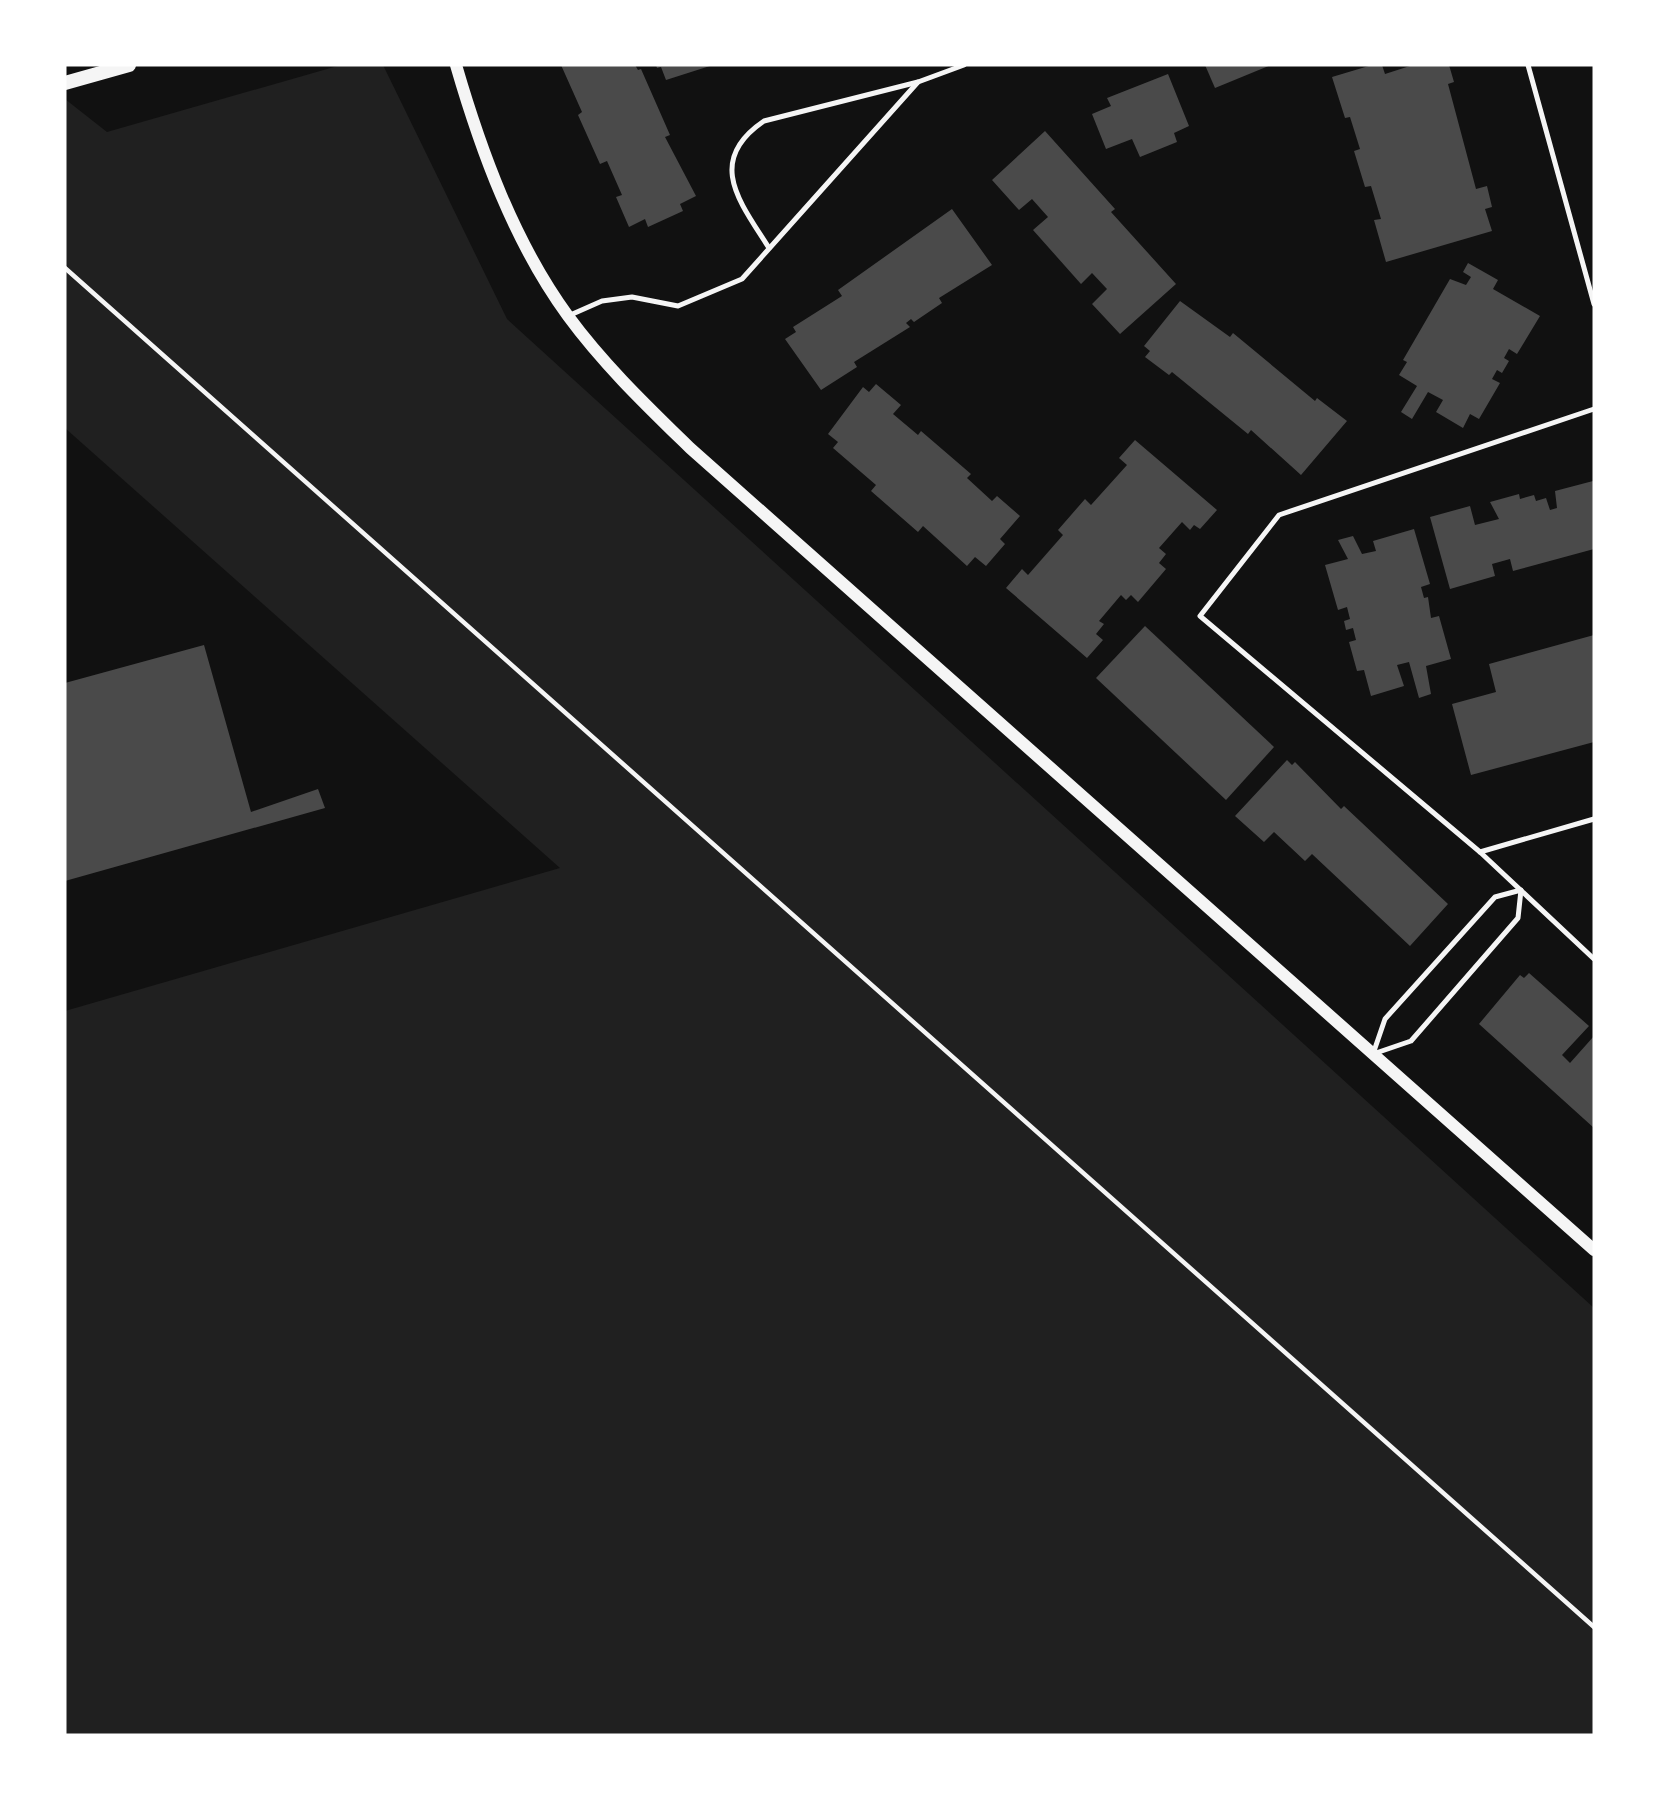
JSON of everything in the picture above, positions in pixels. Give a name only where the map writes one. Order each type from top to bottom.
[{"type":"main road","points":[[65,83],[129,65]]},
{"type":"street","points":[[456,65],[502,197],[538,270],[568,316],[621,381],[690,448],[1594,1250]]},
{"type":"lane","points":[[769,248],[737,197],[730,163],[747,133],[764,121],[918,82],[964,65]]},
{"type":"lane","points":[[1528,65],[1594,304]]},
{"type":"lane","points":[[568,316],[602,301],[632,297],[678,306],[742,279],[918,82]]},
{"type":"lane","points":[[1594,409],[1279,515],[1200,616],[1480,852],[1594,959]]},
{"type":"lane","points":[[1480,852],[1594,819]]},
{"type":"lane","points":[[1373,1054],[1410,1041],[1518,918],[1521,890]]},
{"type":"lane","points":[[1373,1054],[1385,1019],[1495,897],[1521,890]]},
{"type":"path","points":[[65,268],[1594,1627]]},
{"type":"shaded area","points":[[341,65],[383,65],[507,319],[1594,1308],[1594,1735],[65,1735],[65,1011],[560,868],[65,428],[65,99],[107,132]]},
{"type":"building","points":[[561,65],[635,65],[638,70],[641,69],[670,135],[665,137],[696,196],[680,204],[683,211],[648,227],[645,219],[629,227],[616,197],[622,195],[607,161],[600,164],[578,115],[582,112]]},
{"type":"building","points":[[656,65],[713,65],[666,80],[661,67],[657,68]]},
{"type":"building","points":[[1205,65],[1271,65],[1215,88]]},
{"type":"building","points":[[1372,65],[1382,65],[1385,74],[1413,65],[1449,65],[1454,82],[1448,84],[1476,189],[1487,186],[1492,207],[1485,209],[1492,231],[1386,262],[1374,220],[1381,219],[1371,186],[1365,187],[1354,151],[1360,149],[1350,117],[1345,118],[1332,77]]},
{"type":"building","points":[[1168,74],[1189,126],[1174,133],[1177,142],[1140,157],[1132,139],[1106,149],[1092,114],[1111,106],[1107,98]]},
{"type":"building","points":[[1045,131],[1115,209],[1111,212],[1176,284],[1120,334],[1092,304],[1107,289],[1092,273],[1081,284],[1033,230],[1048,217],[1032,199],[1019,210],[992,180]]},
{"type":"building","points":[[952,209],[992,265],[939,298],[942,303],[914,322],[911,319],[906,323],[910,327],[854,362],[857,367],[821,390],[785,339],[796,332],[793,327],[842,296],[838,290]]},
{"type":"building","points":[[1468,263],[1498,280],[1493,289],[1540,316],[1517,354],[1509,349],[1504,358],[1509,361],[1502,373],[1497,370],[1492,379],[1500,383],[1479,419],[1470,414],[1463,428],[1436,412],[1443,400],[1428,392],[1412,419],[1401,412],[1417,386],[1399,375],[1407,362],[1403,360],[1450,279],[1466,285],[1471,277],[1463,272]]},
{"type":"building","points":[[1180,301],[1230,337],[1233,333],[1315,401],[1317,398],[1347,421],[1301,475],[1251,430],[1248,434],[1172,372],[1169,375],[1145,357],[1150,351],[1144,346]]},
{"type":"building","points":[[876,384],[901,405],[893,414],[918,435],[921,431],[971,474],[967,478],[992,501],[997,496],[1020,516],[1000,539],[1005,544],[986,566],[975,557],[967,566],[923,526],[918,532],[871,491],[876,485],[833,448],[838,442],[828,434],[863,387],[869,392]]},
{"type":"building","points":[[1135,440],[1217,510],[1200,529],[1194,525],[1190,530],[1182,522],[1159,548],[1166,554],[1159,563],[1166,569],[1138,602],[1131,595],[1126,600],[1121,595],[1099,621],[1104,624],[1096,634],[1103,640],[1087,658],[1006,588],[1022,569],[1028,575],[1063,535],[1058,530],[1085,499],[1091,505],[1127,465],[1119,458]]},
{"type":"building","points":[[1593,481],[1594,549],[1513,571],[1510,559],[1492,564],[1495,576],[1450,589],[1430,517],[1470,506],[1475,525],[1499,519],[1490,502],[1519,494],[1520,499],[1534,495],[1536,501],[1546,498],[1550,510],[1557,508],[1555,491]]},
{"type":"building","points":[[1414,529],[1430,584],[1421,587],[1424,598],[1428,597],[1431,618],[1439,616],[1451,659],[1426,666],[1431,694],[1419,698],[1409,662],[1397,665],[1404,686],[1371,696],[1364,670],[1357,671],[1349,642],[1356,640],[1353,628],[1346,630],[1344,621],[1350,619],[1347,607],[1338,610],[1325,565],[1348,559],[1338,540],[1353,536],[1362,554],[1376,551],[1373,541]]},
{"type":"building","points":[[1145,626],[1274,747],[1226,800],[1096,678]]},
{"type":"building","points":[[1594,635],[1594,742],[1471,775],[1452,704],[1496,692],[1489,664]]},
{"type":"building","points":[[204,645],[251,812],[318,789],[325,808],[65,881],[65,683]]},
{"type":"building","points":[[1287,760],[1292,765],[1295,762],[1341,809],[1344,806],[1448,904],[1410,946],[1312,854],[1305,861],[1274,832],[1264,842],[1235,816]]},
{"type":"building","points":[[1529,973],[1589,1026],[1562,1055],[1570,1063],[1594,1036],[1594,1128],[1479,1024],[1520,975],[1524,978]]}]
